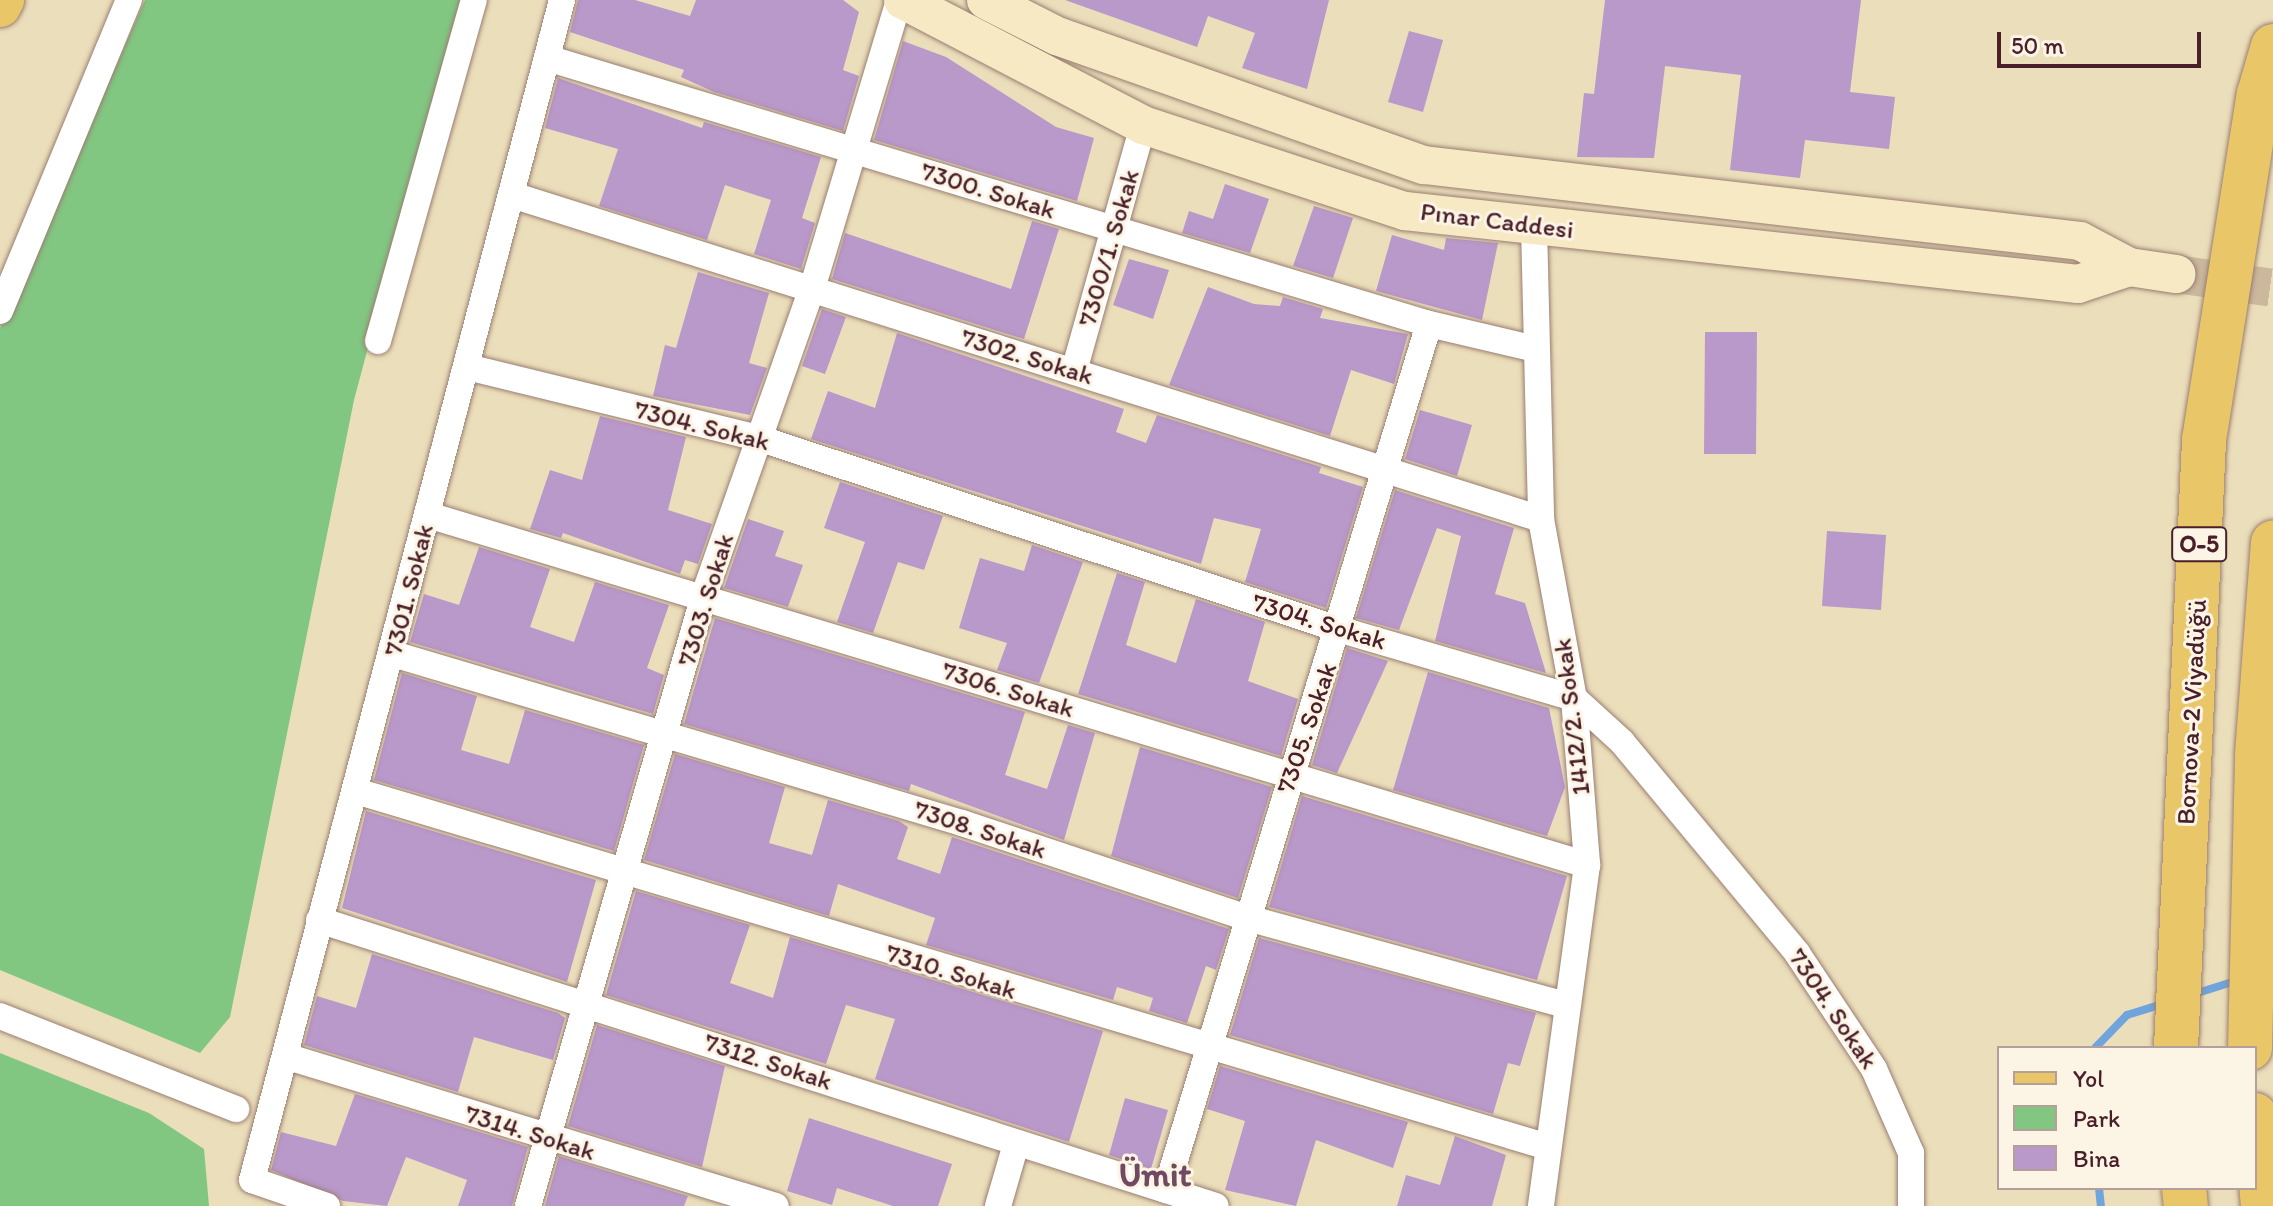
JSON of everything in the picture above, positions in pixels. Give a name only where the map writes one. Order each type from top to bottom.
[{"type":"highway","name":"Bornova-2 Viyadüğü","points":[[2176,1046],[2204,440],[2259,94],[2273,46]]},
{"type":"highway","points":[[2250,1046],[2257,755],[2273,543]]},
{"type":"highway","points":[[2257,1138],[2263,1206]]},
{"type":"main road","points":[[0,6],[3,0]]},
{"type":"main road","name":"Pınar Caddesi","points":[[901,0],[1143,125],[1405,211],[2078,284],[2129,267]]},
{"type":"main road","name":"Pınar Caddesi","points":[[986,0],[1057,36],[1424,165],[2080,241],[2129,267],[2176,274]]},
{"type":"street","points":[[0,311],[129,0]]},
{"type":"street","points":[[378,341],[474,0]]},
{"type":"street","name":"7301. Sokak","points":[[327,1206],[252,1180],[319,920],[393,654],[562,0]]},
{"type":"street","name":"7303. Sokak","points":[[528,1206],[590,1003],[704,595],[811,292],[901,0]]},
{"type":"street","name":"7300. Sokak","points":[[547,58],[1429,324]]},
{"type":"street","name":"7300/1. Sokak","points":[[1074,371],[1117,230],[1143,125]]},
{"type":"street","name":"7302. Sokak","points":[[512,195],[811,292],[1074,371],[1541,519]]},
{"type":"street","name":"1412/2. Sokak","points":[[1534,226],[1541,519],[1574,698],[1587,865],[1541,1206]]},
{"type":"street","points":[[1429,324],[1536,349]]},
{"type":"street","name":"7305. Sokak","points":[[1166,1190],[1203,1048],[1288,779],[1341,630],[1384,471],[1429,324]]},
{"type":"street","name":"7304. Sokak","points":[[467,367],[758,438],[1341,630],[1574,698],[1622,742],[1797,953],[1857,1043],[1911,1153],[1911,1206]]},
{"type":"street","name":"7306. Sokak","points":[[428,515],[704,595],[1288,779],[1587,865]]},
{"type":"street","name":"7308. Sokak","points":[[393,654],[667,734],[1244,917],[1566,1005]]},
{"type":"street","name":"7310. Sokak","points":[[356,791],[1203,1048],[1548,1147]]},
{"type":"street","name":"7312. Sokak","points":[[319,920],[590,1003],[1204,1204]]},
{"type":"street","points":[[0,1016],[236,1109]]},
{"type":"street","name":"7314. Sokak","points":[[285,1056],[776,1206]]},
{"type":"street","points":[[998,1206],[1016,1144]]},
{"type":"green space","points":[[145,0],[461,0],[354,400],[230,1017],[200,1053],[0,970],[0,328]]},
{"type":"green space","points":[[0,1053],[149,1113],[204,1149],[209,1206],[0,1206]]},
{"type":"building","points":[[578,0],[635,0],[690,16],[696,0],[843,0],[859,12],[843,70],[859,76],[843,131],[714,92],[681,77],[684,70],[570,32]]},
{"type":"building","points":[[1065,0],[1329,0],[1307,89],[1242,68],[1255,33],[1208,16],[1197,47]]},
{"type":"building","points":[[1605,0],[1861,0],[1850,92],[1895,97],[1889,149],[1805,140],[1800,178],[1730,170],[1741,75],[1665,66],[1654,158],[1577,157],[1584,93],[1594,94]]},
{"type":"building","points":[[1409,31],[1443,40],[1423,112],[1388,102]]},
{"type":"building","points":[[903,41],[946,57],[1056,127],[1094,138],[1077,201],[874,140]]},
{"type":"building","points":[[558,78],[702,128],[704,122],[821,157],[802,218],[815,223],[801,269],[754,254],[771,200],[725,185],[707,240],[599,206],[618,149],[545,128]]},
{"type":"building","points":[[1225,184],[1269,199],[1250,253],[1182,233],[1189,211],[1213,219]]},
{"type":"building","points":[[1314,206],[1353,218],[1333,278],[1293,266]]},
{"type":"building","points":[[1032,221],[1059,229],[1024,339],[832,279],[845,233],[1011,289]]},
{"type":"building","points":[[1392,235],[1444,250],[1446,238],[1498,243],[1482,320],[1376,291]]},
{"type":"building","points":[[1129,259],[1169,270],[1153,319],[1113,305]]},
{"type":"building","points":[[698,272],[769,293],[749,363],[767,368],[750,415],[653,396],[665,345],[676,348]]},
{"type":"building","points":[[1208,287],[1254,304],[1280,306],[1283,297],[1323,309],[1320,318],[1408,334],[1394,384],[1351,370],[1330,436],[1169,385]]},
{"type":"building","points":[[822,309],[846,317],[825,374],[802,366]]},
{"type":"building","points":[[1705,332],[1757,332],[1756,454],[1704,454]]},
{"type":"building","points":[[897,333],[1124,409],[1116,432],[1146,443],[1157,415],[1321,467],[1319,473],[1363,487],[1326,608],[1245,582],[1261,529],[1214,518],[1201,564],[811,439],[828,391],[875,408]]},
{"type":"building","points":[[1420,410],[1472,425],[1457,476],[1405,459]]},
{"type":"building","points":[[600,416],[686,437],[668,510],[712,524],[698,564],[685,560],[680,574],[563,533],[561,538],[530,529],[550,470],[582,480]]},
{"type":"building","points":[[840,482],[943,516],[924,570],[898,562],[873,633],[837,622],[865,542],[824,528]]},
{"type":"building","points":[[1395,490],[1514,528],[1495,594],[1525,603],[1546,673],[1435,641],[1461,536],[1437,528],[1399,630],[1356,618]]},
{"type":"building","points":[[748,519],[784,531],[775,556],[803,565],[788,607],[724,588]]},
{"type":"building","points":[[1827,531],[1886,535],[1881,610],[1822,606]]},
{"type":"building","points":[[1032,545],[1083,562],[1039,683],[997,670],[1007,643],[959,628],[980,558],[1024,571]]},
{"type":"building","points":[[479,547],[550,569],[530,627],[574,642],[595,582],[669,605],[647,668],[664,675],[653,714],[410,642],[424,594],[459,605]]},
{"type":"building","points":[[1117,573],[1145,582],[1126,645],[1176,663],[1196,599],[1265,622],[1248,681],[1298,699],[1281,756],[1078,694]]},
{"type":"building","points":[[715,618],[1025,712],[1005,775],[1047,789],[1068,725],[1095,733],[1064,840],[911,784],[909,791],[684,724]]},
{"type":"building","points":[[1347,648],[1388,661],[1337,773],[1312,765]]},
{"type":"building","points":[[1428,672],[1549,708],[1565,787],[1547,836],[1393,790]]},
{"type":"building","points":[[402,673],[477,696],[461,750],[509,764],[525,710],[644,745],[614,851],[374,780]]},
{"type":"building","points":[[1140,747],[1272,787],[1238,898],[1111,856]]},
{"type":"building","points":[[675,754],[785,787],[769,843],[812,855],[828,800],[899,821],[908,827],[897,859],[940,874],[952,837],[1229,929],[1216,970],[1206,966],[1187,1023],[1149,1011],[1153,998],[1117,987],[1113,1000],[926,945],[935,918],[838,884],[829,916],[644,860]]},
{"type":"building","points":[[1302,796],[1567,876],[1537,980],[1269,907]]},
{"type":"building","points":[[366,811],[596,880],[567,982],[342,908]]},
{"type":"building","points":[[636,891],[750,925],[730,983],[773,998],[790,937],[1103,1031],[1069,1142],[875,1079],[895,1019],[846,1005],[826,1064],[606,995]]},
{"type":"building","points":[[1259,938],[1536,1013],[1520,1066],[1508,1063],[1493,1114],[1230,1035]]},
{"type":"building","points":[[372,954],[558,1013],[565,1018],[553,1060],[474,1037],[458,1092],[304,1045],[317,996],[356,1008]]},
{"type":"building","points":[[597,1025],[725,1066],[702,1167],[568,1126]]},
{"type":"building","points":[[1220,1066],[1408,1122],[1393,1168],[1316,1140],[1296,1206],[1225,1190],[1245,1121],[1207,1109]]},
{"type":"building","points":[[355,1094],[528,1147],[512,1206],[458,1206],[467,1180],[406,1157],[387,1206],[343,1201],[271,1170],[281,1132],[336,1146]]},
{"type":"building","points":[[1125,1098],[1168,1110],[1151,1169],[1109,1155]]},
{"type":"building","points":[[809,1118],[952,1164],[938,1206],[893,1206],[837,1188],[832,1205],[787,1191]]},
{"type":"building","points":[[1455,1136],[1506,1155],[1492,1206],[1397,1206],[1406,1175],[1440,1185]]},
{"type":"building","points":[[559,1156],[688,1196],[684,1206],[545,1206]]},
{"type":"waterway","points":[[2191,995],[2239,980]]},
{"type":"waterway","points":[[2097,1046],[2127,1015],[2166,1003]]},
{"type":"waterway","points":[[2099,1190],[2101,1206]]},
{"type":"tunnel","points":[[2176,274],[2273,288]]},
{"type":"district","name":"Ümit","points":[[1155,1175]]}]
